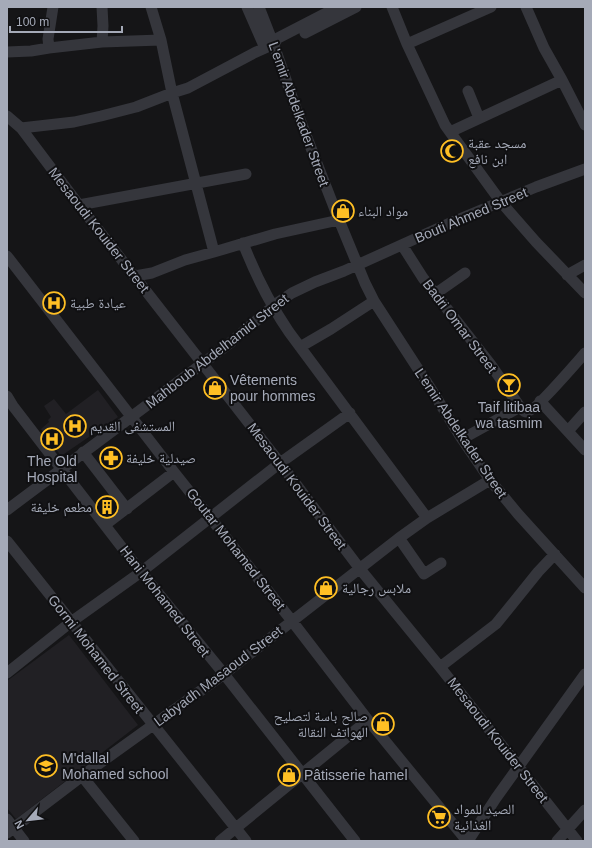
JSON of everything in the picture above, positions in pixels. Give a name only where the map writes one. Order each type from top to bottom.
[{"type":"street","points":[[49,48],[48,39],[53,7]]},
{"type":"street","points":[[102,7],[102,42]]},
{"type":"street","points":[[151,7],[161,40],[172,93],[214,252]]},
{"type":"street","name":"L'emir Abdelkader Street","points":[[247,7],[270,46]]},
{"type":"street","name":"L'emir Abdelkader Street","points":[[259,7],[270,46],[339,220],[374,301],[431,388],[462,440],[490,480],[513,509],[585,588]]},
{"type":"street","points":[[270,46],[278,38],[338,7]]},
{"type":"street","points":[[21,128],[74,122],[136,107],[188,88],[254,53],[270,46],[280,45],[356,7]]},
{"type":"street","points":[[392,7],[407,44],[445,125],[501,202],[585,294]]},
{"type":"street","points":[[407,44],[491,7]]},
{"type":"street","points":[[526,7],[544,48],[585,125]]},
{"type":"street","points":[[7,52],[31,51],[102,42],[161,40]]},
{"type":"street","points":[[450,132],[562,80]]},
{"type":"street","points":[[468,91],[479,118]]},
{"type":"street","name":"Mesaoudi Kouider Street","points":[[7,116],[21,128],[360,569],[440,667],[577,841]]},
{"type":"street","name":"Bouti Ahmed Street","points":[[357,264],[547,182],[585,169]]},
{"type":"street","points":[[79,205],[246,174]]},
{"type":"street","points":[[135,276],[152,273],[185,260],[275,234],[339,220]]},
{"type":"street","points":[[244,243],[254,270],[279,318],[427,518]]},
{"type":"street","name":"Badri Omar Street","points":[[402,245],[423,278],[520,406]]},
{"type":"street","name":"Goutar Mohamed Street","points":[[7,256],[174,472],[292,620],[368,720],[467,841]]},
{"type":"street","name":"Mahboub Abdelhamid Street","points":[[7,510],[230,343],[284,298],[315,282],[344,271],[357,264]]},
{"type":"street","points":[[567,275],[585,265]]},
{"type":"street","points":[[435,294],[465,272]]},
{"type":"street","points":[[300,348],[331,330],[374,301]]},
{"type":"street","points":[[462,440],[520,406],[523,410],[528,412],[585,353]]},
{"type":"street","name":"Hani Mohamed Street","points":[[7,396],[13,406],[105,525],[355,841]]},
{"type":"street","points":[[540,401],[585,450]]},
{"type":"street","points":[[568,431],[585,412]]},
{"type":"street","points":[[7,673],[71,622],[142,572],[280,464],[350,413]]},
{"type":"street","points":[[83,452],[127,509]]},
{"type":"street","points":[[105,525],[174,472]]},
{"type":"street","name":"Labyadh Masaoud Street","points":[[9,827],[224,674],[399,538],[427,518],[490,480]]},
{"type":"street","points":[[399,538],[424,574],[441,563]]},
{"type":"street","name":"Gormi Mohamed Street","points":[[7,541],[246,841]]},
{"type":"street","points":[[440,667],[496,624],[538,572],[555,554]]},
{"type":"street","points":[[467,841],[585,674]]},
{"type":"street","points":[[220,841],[368,720]]},
{"type":"street","points":[[82,776],[134,841]]},
{"type":"street","points":[[557,841],[585,810]]},
{"type":"street","points":[[9,827],[24,841]]},
{"type":"shaded area","name":"المستشفى القديم","points":[[98,390],[118,417],[61,456],[41,429],[49,422],[48,420],[51,417],[44,406],[54,399],[66,414]]},
{"type":"shaded area","name":"M'dallal Mohamed school","points":[[69,635],[138,725],[16,819],[7,808],[7,681]]},
{"type":"place","name":"مسجد عقبة ابن نافع","points":[[452,151]]},
{"type":"place","name":"مواد البناء","points":[[343,211]]},
{"type":"place","name":"عيادة طبية","points":[[54,303]]},
{"type":"place","name":"Taif litibaa wa tasmim","points":[[509,385]]},
{"type":"place","name":"Vêtements pour hommes","points":[[215,388]]},
{"type":"place","name":"المستشفى القديم","points":[[75,426]]},
{"type":"place","name":"The Old Hospital","points":[[52,439]]},
{"type":"place","name":"صيدلية خليفة","points":[[111,458]]},
{"type":"place","name":"مطعم خليفة","points":[[107,507]]},
{"type":"place","name":"ملابس رجالية","points":[[326,588]]},
{"type":"place","name":"صالح باسة لتصليح الهواتف النقالة","points":[[383,724]]},
{"type":"place","name":"M'dallal Mohamed school","points":[[46,766]]},
{"type":"place","name":"Pâtisserie hamel","points":[[289,775]]},
{"type":"place","name":"الصيد للمواد الغذائية","points":[[439,817]]}]
